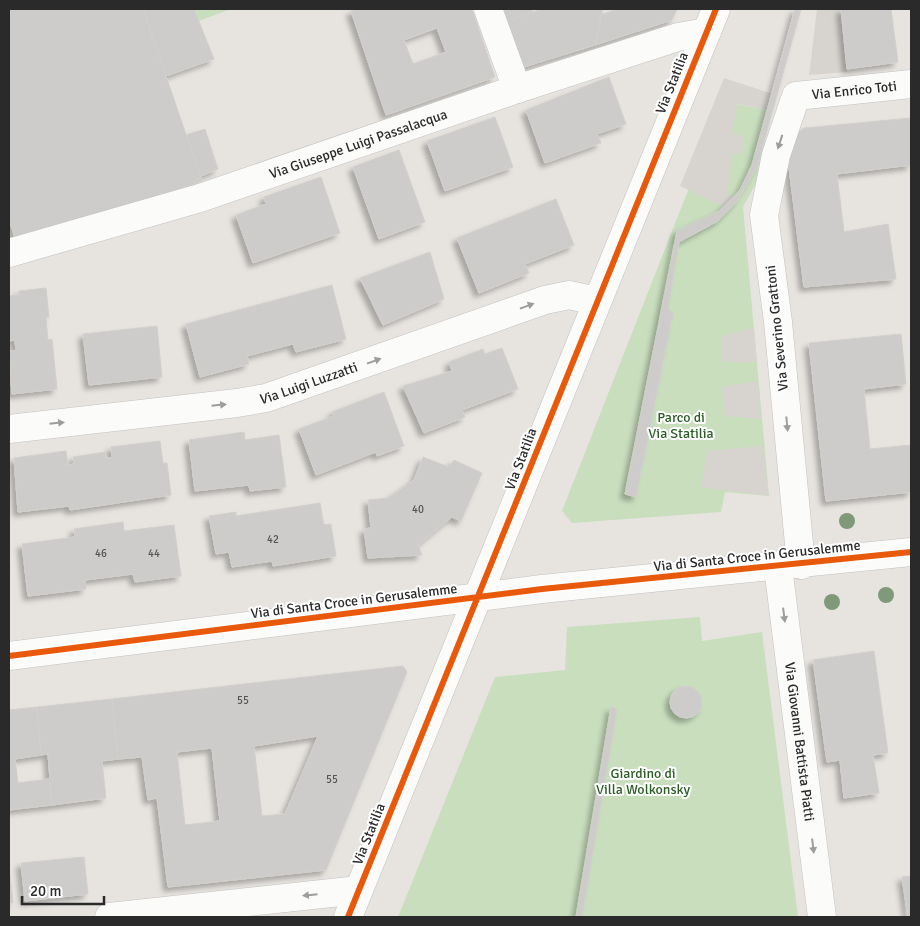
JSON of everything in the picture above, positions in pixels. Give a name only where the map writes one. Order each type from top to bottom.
[{"type":"street","points":[[488,9],[517,89]]},
{"type":"street","name":"Via Giuseppe Luigi Passalacqua","points":[[9,253],[200,198],[517,89],[678,37],[711,20]]},
{"type":"street","name":"Via Statilia","points":[[348,917],[711,20]]},
{"type":"street","name":"Via Enrico Toti","points":[[796,96],[911,84]]},
{"type":"street","name":"Via Severino Grattoni","points":[[790,566],[778,322],[764,216],[776,155],[796,96]]},
{"type":"street","name":"Via Luigi Luzzatti","points":[[9,429],[266,398],[545,300],[569,295],[597,301]]},
{"type":"street","name":"Via di Santa Croce in Gerusalemme","points":[[9,656],[478,597],[911,552]]},
{"type":"street","name":"Via Giovanni Battista Piatti","points":[[790,566],[822,917]]},
{"type":"street","points":[[109,917],[359,890]]},
{"type":"green space","points":[[194,9],[231,9],[199,21]]},
{"type":"green space","name":"Parco di Via Statilia","points":[[726,102],[768,110],[761,174],[743,207],[769,496],[725,492],[721,512],[572,523],[562,511],[687,193]]},
{"type":"green space","name":"Giardino di Villa Wolkonsky","points":[[700,617],[702,641],[762,632],[798,917],[398,917],[495,677],[565,670],[567,627]]},
{"type":"shaded area","points":[[817,9],[841,9],[847,72],[809,75]]},
{"type":"shaded area","points":[[724,78],[773,94],[768,110],[738,104],[732,132],[744,138],[740,153],[732,155],[727,194],[733,199],[724,207],[680,186]]},
{"type":"shaded area","points":[[754,328],[757,362],[722,362],[721,336]]},
{"type":"shaded area","points":[[758,381],[761,419],[725,416],[722,387]]},
{"type":"shaded area","points":[[763,446],[769,496],[701,487],[707,451]]},
{"type":"building","points":[[9,9],[143,9],[202,181],[17,245],[9,219]]},
{"type":"building","points":[[143,9],[194,9],[214,59],[166,76]]},
{"type":"building","points":[[358,9],[472,9],[495,77],[386,115],[351,11]],"holes":[[[437,28],[446,52],[413,64],[404,40]]]},
{"type":"building","points":[[503,9],[531,9],[533,12],[507,21]]},
{"type":"building","points":[[542,9],[603,9],[595,45],[524,67],[507,21]]},
{"type":"building","points":[[617,9],[677,9],[672,20],[595,45],[601,15]]},
{"type":"building","points":[[795,9],[801,9],[757,167],[737,201],[718,221],[679,242],[668,309],[673,313],[636,497],[625,494],[677,231],[719,211],[740,190],[752,165]]},
{"type":"building","points":[[841,9],[891,9],[898,62],[847,69]]},
{"type":"building","points":[[609,77],[626,124],[597,134],[601,143],[545,163],[526,110]]},
{"type":"building","points":[[495,117],[513,167],[445,191],[427,141]]},
{"type":"building","points":[[911,118],[911,165],[837,174],[844,232],[888,224],[896,279],[804,287],[789,167],[789,151],[793,137],[804,128]]},
{"type":"building","points":[[205,129],[218,169],[201,176],[186,135]]},
{"type":"building","points":[[399,150],[425,222],[379,239],[353,167]]},
{"type":"building","points":[[321,177],[340,233],[253,263],[236,215],[266,204],[264,197]]},
{"type":"building","points":[[556,199],[574,245],[525,264],[529,273],[479,293],[457,238]]},
{"type":"building","points":[[430,252],[444,299],[383,325],[360,278]]},
{"type":"building","points":[[332,285],[346,339],[296,352],[293,344],[247,356],[249,364],[200,377],[186,324]]},
{"type":"building","points":[[46,288],[49,317],[46,317],[48,340],[52,339],[57,389],[12,394],[9,351],[16,351],[15,340],[9,341],[9,296],[19,295],[19,291]]},
{"type":"building","points":[[157,326],[162,377],[89,385],[83,334]]},
{"type":"building","points":[[901,334],[906,384],[864,389],[870,449],[911,445],[911,492],[826,501],[809,343]]},
{"type":"building","points":[[502,348],[518,389],[462,410],[465,417],[424,433],[403,386],[452,371],[449,362],[483,349],[485,354]]},
{"type":"building","points":[[384,392],[404,446],[377,456],[376,452],[316,475],[299,429],[334,416],[332,412]]},
{"type":"building","points":[[244,432],[245,440],[279,435],[286,487],[250,491],[249,485],[195,491],[189,440]]},
{"type":"building","points":[[160,441],[163,463],[167,463],[171,495],[70,510],[69,506],[18,512],[14,458],[66,451],[68,465],[74,464],[73,457],[105,452],[106,458],[112,458],[111,447]]},
{"type":"building","points":[[423,457],[449,467],[454,460],[482,473],[461,521],[452,517],[418,545],[422,555],[368,558],[364,529],[371,528],[368,500],[388,498],[414,480]]},
{"type":"building","points":[[320,503],[324,525],[331,524],[336,556],[273,566],[272,561],[232,567],[229,552],[216,554],[209,516],[236,512],[236,516]]},
{"type":"building","points":[[123,522],[124,531],[174,525],[181,576],[135,582],[133,574],[85,580],[86,589],[28,596],[22,544],[75,537],[74,529]]},
{"type":"building","points":[[874,651],[888,753],[873,755],[879,793],[844,798],[840,760],[827,762],[813,660]]},
{"type":"building","points":[[403,666],[407,672],[326,870],[168,887],[157,798],[148,800],[142,757],[118,759],[112,699]],"holes":[[[318,736],[285,814],[262,816],[254,746]],[[212,748],[220,821],[185,825],[177,752]]]},
{"type":"building","points":[[686,686],[697,691],[702,702],[697,713],[686,718],[675,713],[670,702],[675,691]]},
{"type":"building","points":[[112,699],[118,759],[102,761],[106,798],[52,805],[48,754],[41,755],[37,707]]},
{"type":"building","points":[[37,707],[41,755],[15,759],[18,783],[49,779],[52,805],[9,810],[9,710]]},
{"type":"building","points":[[611,707],[617,709],[582,917],[576,917]]},
{"type":"building","points":[[84,857],[88,894],[25,901],[21,863]]},
{"type":"building","points":[[9,866],[13,903],[9,903]]},
{"type":"building","points":[[911,876],[911,917],[908,917],[902,877]]},
{"type":"cycle path","points":[[348,917],[716,9]]},
{"type":"cycle path","points":[[9,656],[542,589],[911,552]]}]
